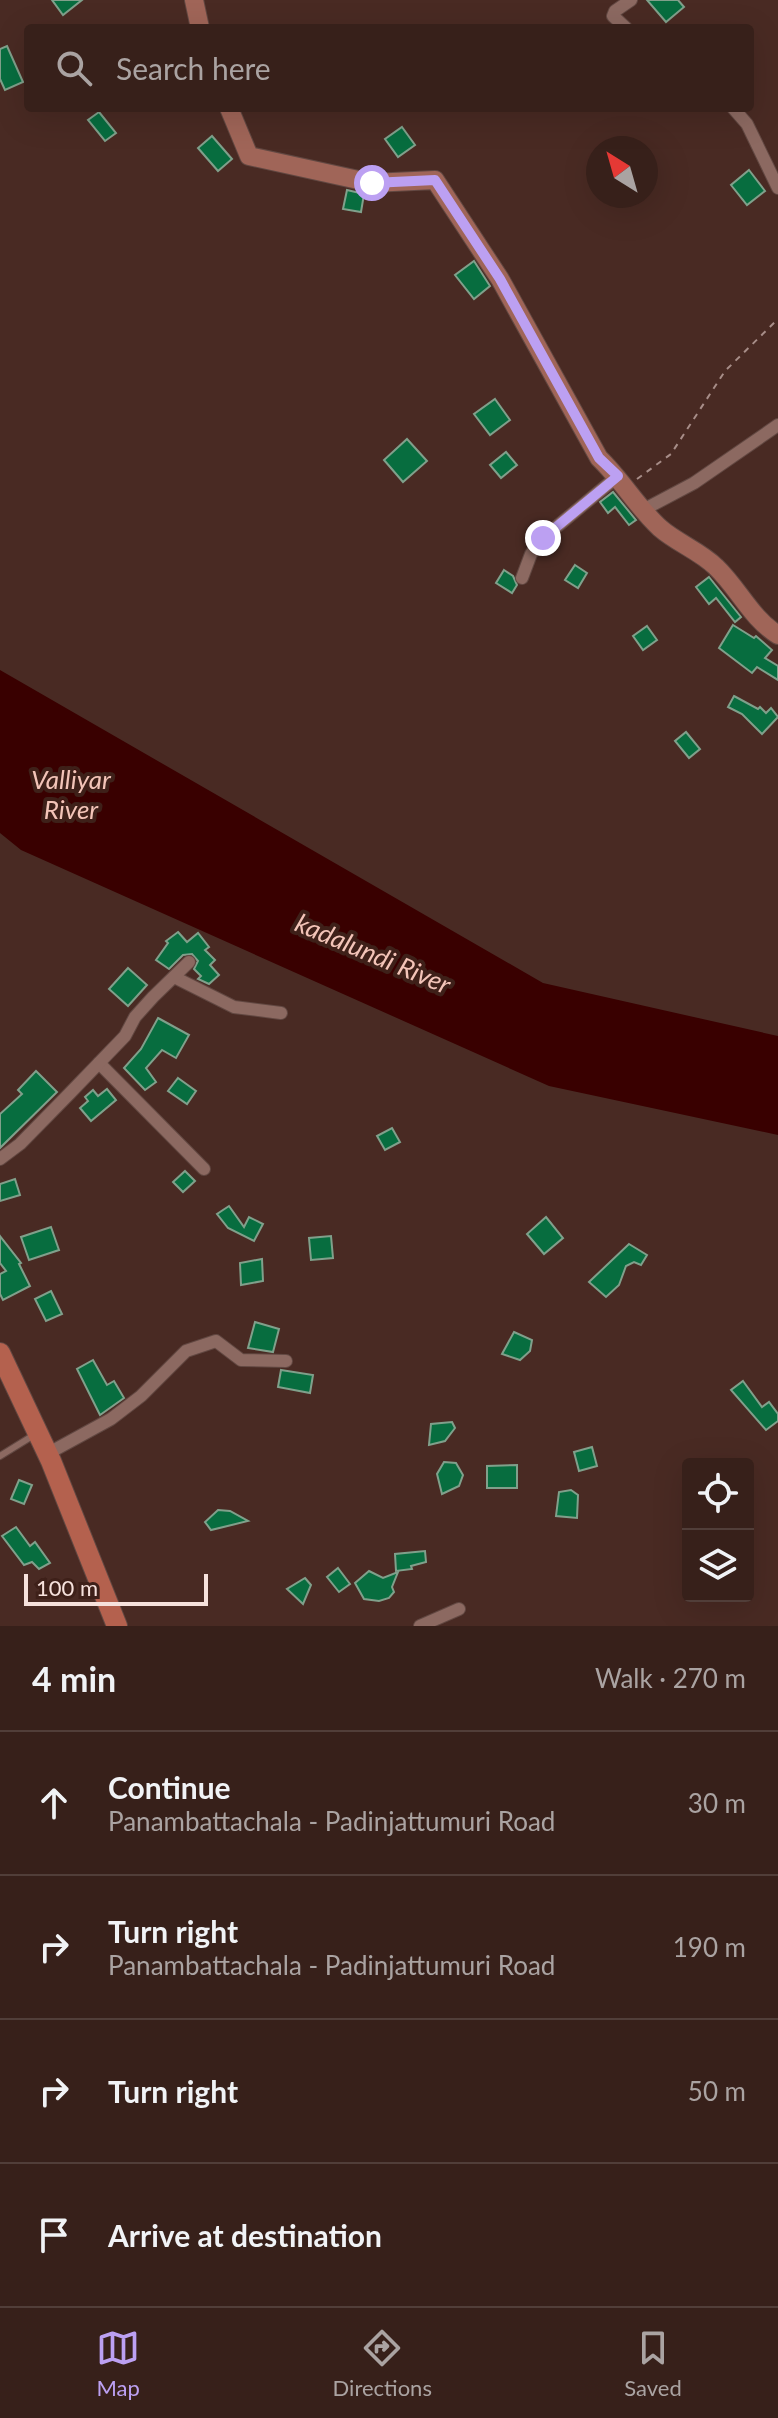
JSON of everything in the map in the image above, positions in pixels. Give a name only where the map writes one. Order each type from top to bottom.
[{"type":"main road","points":[[194,0],[199,24]]},
{"type":"main road","points":[[231,112],[249,156],[372,183],[435,180],[500,279],[599,458],[662,529],[715,565],[759,621],[778,635]]},
{"type":"main road","points":[[0,1353],[38,1433],[117,1626]]},
{"type":"street","points":[[622,24],[613,16],[615,11],[631,0]]},
{"type":"street","points":[[736,112],[747,124],[778,188]]},
{"type":"street","points":[[643,510],[694,483],[778,425]]},
{"type":"street","points":[[522,578],[531,554],[543,538],[622,481]]},
{"type":"street","points":[[0,1159],[20,1144],[125,1036],[135,1017],[189,962]]},
{"type":"street","points":[[174,977],[234,1007],[281,1013]]},
{"type":"street","points":[[99,1063],[204,1169]]},
{"type":"street","points":[[47,1454],[111,1419],[141,1396],[186,1351],[216,1341],[241,1360],[286,1361]]},
{"type":"street","points":[[420,1626],[459,1609]]},
{"type":"lane","points":[[0,1456],[38,1433]]},
{"type":"path","points":[[622,481],[671,454],[725,371],[778,319]]},
{"type":"water","name":"Valliyar River","points":[[0,670],[543,983],[778,1036],[778,1135],[549,1086],[21,850],[0,833]]},
{"type":"building","points":[[52,0],[82,0],[63,15]]},
{"type":"building","points":[[647,0],[678,0],[684,7],[666,22]]},
{"type":"building","points":[[7,46],[23,82],[5,90],[0,79],[0,49]]},
{"type":"building","points":[[99,112],[116,133],[105,141],[88,120]]},
{"type":"building","points":[[402,127],[415,145],[398,157],[385,139]]},
{"type":"building","points":[[212,136],[232,159],[218,171],[198,148]]},
{"type":"building","points":[[749,170],[765,191],[747,205],[731,185]]},
{"type":"building","points":[[347,190],[364,194],[361,212],[343,209]]},
{"type":"building","points":[[474,261],[490,286],[474,299],[455,275]]},
{"type":"building","points":[[495,399],[510,420],[490,435],[474,414]]},
{"type":"building","points":[[407,439],[427,461],[403,482],[384,460]]},
{"type":"building","points":[[506,452],[517,465],[501,478],[490,465]]},
{"type":"building","points":[[613,492],[636,520],[629,525],[615,507],[608,513],[600,502]]},
{"type":"building","points":[[575,565],[587,573],[578,588],[565,580]]},
{"type":"building","points":[[504,570],[513,576],[517,585],[512,593],[496,583]]},
{"type":"building","points":[[709,577],[741,617],[735,622],[716,598],[709,604],[696,587]]},
{"type":"building","points":[[733,625],[754,638],[756,636],[772,650],[765,658],[778,666],[778,680],[757,667],[752,673],[719,648]]},
{"type":"building","points":[[647,626],[657,640],[643,650],[633,636]]},
{"type":"building","points":[[734,696],[758,709],[760,707],[766,713],[771,708],[778,717],[762,734],[742,714],[728,707]]},
{"type":"building","points":[[686,732],[700,749],[689,758],[675,741]]},
{"type":"building","points":[[178,932],[187,942],[198,933],[209,947],[205,950],[215,960],[210,965],[219,975],[209,984],[198,979],[201,976],[194,969],[198,961],[192,954],[183,955],[169,969],[156,960],[168,943],[166,941]]},
{"type":"building","points":[[128,968],[147,985],[128,1006],[109,989]]},
{"type":"building","points":[[158,1018],[189,1035],[176,1058],[162,1050],[146,1068],[156,1082],[145,1090],[124,1068],[141,1049]]},
{"type":"building","points":[[36,1071],[57,1092],[0,1148],[0,1114],[22,1094],[18,1090]]},
{"type":"building","points":[[178,1078],[196,1091],[187,1104],[168,1091]]},
{"type":"building","points":[[107,1089],[116,1100],[91,1121],[80,1108],[88,1101],[85,1097],[93,1090],[98,1096]]},
{"type":"building","points":[[392,1128],[400,1142],[385,1150],[377,1136]]},
{"type":"building","points":[[185,1171],[195,1181],[183,1192],[173,1182]]},
{"type":"building","points":[[15,1179],[20,1195],[0,1201],[0,1184]]},
{"type":"building","points":[[229,1206],[244,1227],[249,1217],[263,1224],[254,1241],[228,1228],[217,1214]]},
{"type":"building","points":[[546,1217],[563,1238],[544,1254],[527,1234]]},
{"type":"building","points":[[51,1227],[59,1250],[29,1260],[21,1237]]},
{"type":"building","points":[[0,1236],[21,1263],[30,1286],[3,1300],[0,1274],[6,1271],[0,1263]]},
{"type":"building","points":[[331,1236],[333,1258],[311,1260],[309,1238]]},
{"type":"building","points":[[629,1244],[647,1255],[641,1265],[634,1262],[626,1266],[619,1285],[606,1297],[589,1282]]},
{"type":"building","points":[[262,1259],[263,1281],[241,1285],[240,1263]]},
{"type":"building","points":[[51,1291],[62,1314],[46,1321],[35,1299]]},
{"type":"building","points":[[255,1322],[279,1329],[273,1352],[248,1348]]},
{"type":"building","points":[[514,1332],[532,1340],[530,1351],[520,1360],[502,1354]]},
{"type":"building","points":[[93,1360],[107,1385],[114,1381],[124,1398],[100,1415],[77,1369]]},
{"type":"building","points":[[281,1370],[313,1375],[310,1393],[278,1387]]},
{"type":"building","points":[[743,1381],[762,1407],[769,1402],[778,1414],[778,1421],[766,1430],[731,1390]]},
{"type":"building","points":[[452,1422],[455,1428],[445,1441],[429,1445],[431,1424]]},
{"type":"building","points":[[592,1447],[597,1466],[579,1471],[574,1452]]},
{"type":"building","points":[[444,1462],[456,1463],[463,1475],[459,1486],[442,1494],[437,1474]]},
{"type":"building","points":[[517,1465],[517,1488],[487,1488],[487,1466]]},
{"type":"building","points":[[19,1480],[32,1485],[24,1504],[11,1499]]},
{"type":"building","points":[[571,1490],[578,1495],[577,1518],[556,1516],[559,1492]]},
{"type":"building","points":[[218,1510],[230,1511],[248,1521],[211,1530],[205,1522]]},
{"type":"building","points":[[16,1527],[30,1546],[35,1542],[50,1563],[39,1569],[32,1562],[24,1565],[2,1536]]},
{"type":"building","points":[[425,1551],[426,1562],[411,1566],[412,1569],[396,1571],[395,1554]]},
{"type":"building","points":[[338,1568],[350,1584],[339,1592],[327,1577]]},
{"type":"building","points":[[369,1571],[383,1578],[398,1572],[392,1587],[394,1592],[389,1598],[379,1601],[364,1599],[355,1583]]},
{"type":"building","points":[[305,1578],[311,1585],[303,1604],[287,1589]]},
{"type":"route","points":[[372,183],[435,180],[500,279],[599,458],[618,476],[543,538]]},
{"type":"water label","name":"kadalundi River","points":[[373,954]]}]
